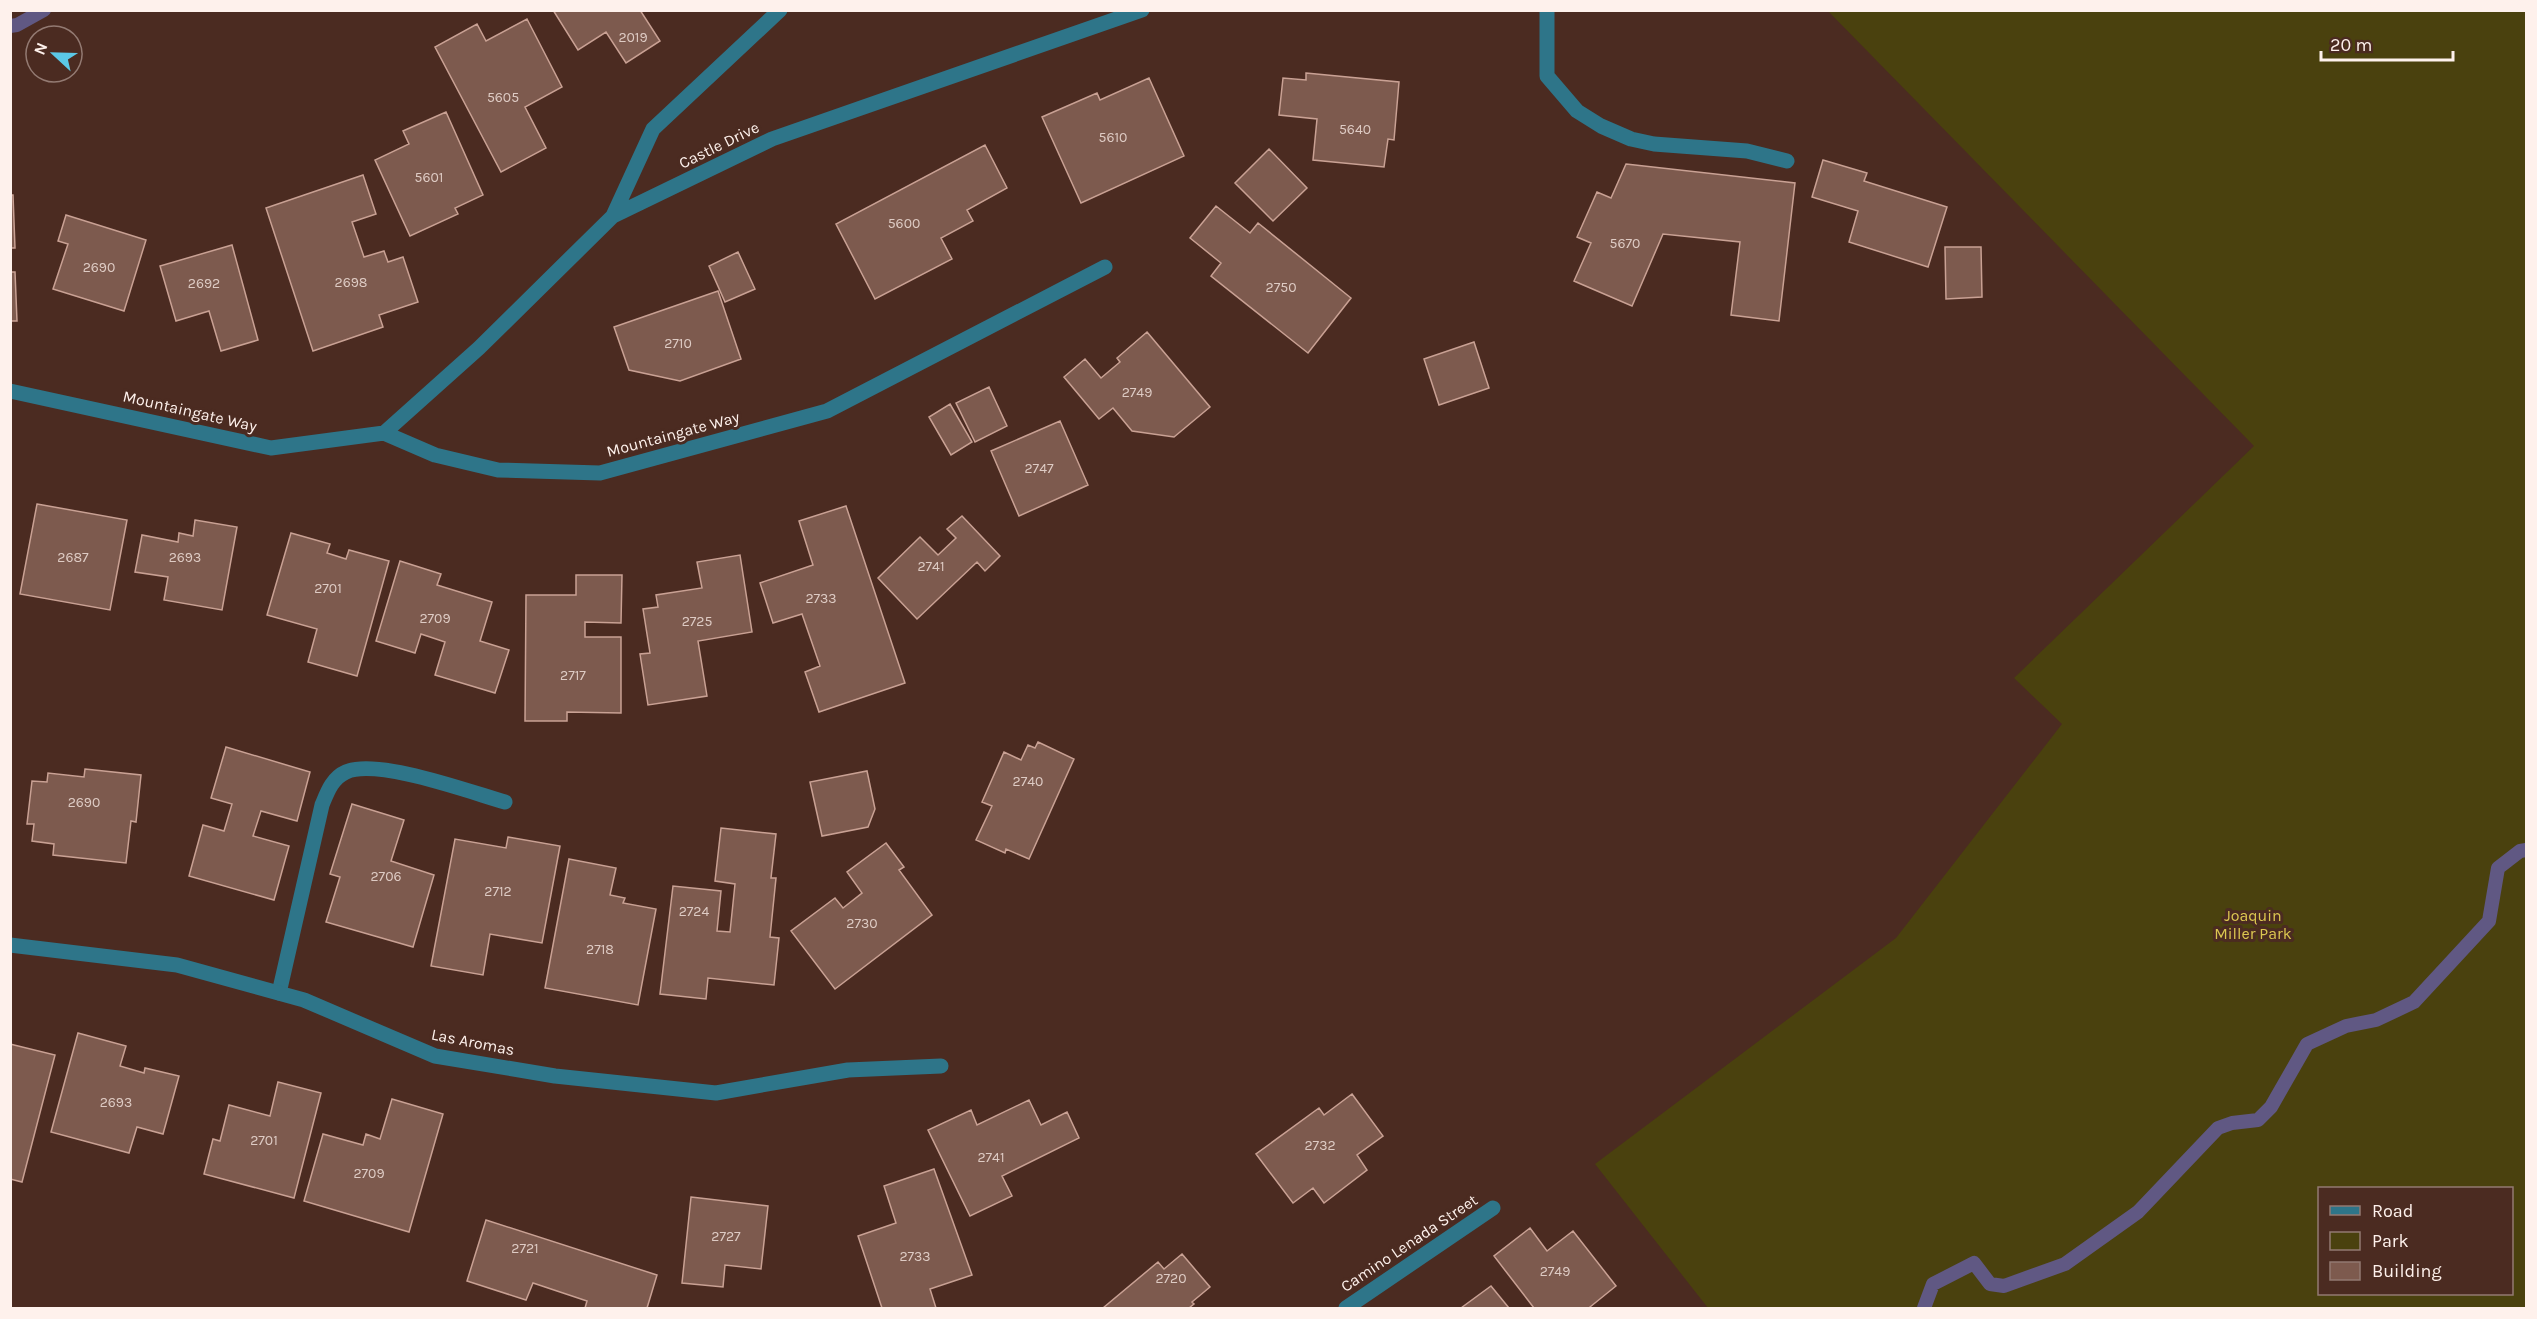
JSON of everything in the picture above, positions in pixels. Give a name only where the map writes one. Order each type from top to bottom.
[{"type":"street","points":[[613,216],[654,129],[780,10]]},
{"type":"street","name":"Castle Drive","points":[[384,433],[479,348],[613,216],[772,139],[1142,10]]},
{"type":"street","points":[[1546,10],[1547,76],[1577,111],[1601,126],[1631,139],[1654,144],[1747,151],[1787,161]]},
{"type":"street","name":"Mountaingate Way","points":[[10,391],[271,448],[384,433],[435,455],[498,470],[600,473],[827,411],[1105,267]]},
{"type":"street","points":[[279,993],[322,805],[330,786],[343,772],[358,768],[391,770],[505,802]]},
{"type":"street","name":"Las Aromas","points":[[10,945],[177,965],[304,1000],[435,1056],[578,1078],[716,1093],[848,1070],[941,1065]]},
{"type":"street","name":"Camino Lenada Street","points":[[1346,1308],[1493,1208]]},
{"type":"green space","name":"Joaquin Miller Park","points":[[1828,11],[2526,11],[2525,1308],[1708,1308],[1595,1164],[1896,938],[2062,724],[2014,678],[2254,446]]},
{"type":"building","points":[[553,10],[640,10],[660,41],[626,63],[606,32],[578,50]]},
{"type":"building","points":[[527,19],[562,87],[525,107],[546,148],[501,172],[435,47],[477,24],[486,41]]},
{"type":"building","points":[[1306,73],[1399,82],[1394,140],[1388,139],[1384,167],[1313,160],[1317,119],[1279,115],[1283,78],[1306,80]]},
{"type":"building","points":[[1149,78],[1184,156],[1081,203],[1042,117],[1097,93],[1100,100]]},
{"type":"building","points":[[446,112],[483,195],[455,208],[458,214],[410,236],[375,160],[409,144],[403,131]]},
{"type":"building","points":[[985,145],[1007,188],[967,210],[973,221],[941,238],[952,259],[875,299],[836,224]]},
{"type":"building","points":[[1269,149],[1307,188],[1273,221],[1235,183]]},
{"type":"building","points":[[1823,160],[1867,173],[1864,181],[1947,207],[1928,267],[1849,242],[1858,211],[1812,197]]},
{"type":"building","points":[[1626,164],[1795,183],[1779,321],[1731,315],[1740,242],[1663,234],[1632,306],[1574,281],[1591,243],[1577,237],[1597,192],[1611,198]]},
{"type":"building","points":[[363,175],[376,214],[352,222],[364,257],[384,251],[388,262],[403,257],[418,302],[379,315],[383,327],[313,351],[266,208]]},
{"type":"building","points":[[10,195],[13,195],[15,248],[10,248]]},
{"type":"building","points":[[1216,206],[1250,233],[1258,223],[1351,298],[1308,353],[1211,276],[1221,263],[1190,238]]},
{"type":"building","points":[[66,215],[146,240],[124,311],[53,289],[68,244],[58,241]]},
{"type":"building","points":[[232,245],[258,340],[221,351],[209,311],[176,321],[160,266]]},
{"type":"building","points":[[1945,247],[1981,247],[1982,297],[1946,299]]},
{"type":"building","points":[[738,252],[755,289],[725,302],[709,266]]},
{"type":"building","points":[[10,272],[15,272],[17,321],[10,321]]},
{"type":"building","points":[[718,291],[741,359],[680,381],[629,370],[614,327]]},
{"type":"building","points":[[1147,332],[1210,407],[1174,437],[1132,431],[1113,408],[1099,419],[1064,377],[1085,359],[1101,378],[1120,362],[1117,358]]},
{"type":"building","points":[[1474,342],[1489,388],[1439,405],[1424,359]]},
{"type":"building","points":[[989,387],[1007,426],[975,442],[956,403]]},
{"type":"building","points":[[950,404],[972,442],[951,455],[929,417]]},
{"type":"building","points":[[1060,421],[1088,485],[1019,516],[991,451]]},
{"type":"building","points":[[37,504],[127,520],[110,610],[20,594]]},
{"type":"building","points":[[846,506],[905,683],[819,712],[805,672],[820,666],[802,614],[773,623],[760,583],[813,565],[799,521]]},
{"type":"building","points":[[962,516],[1000,556],[985,571],[977,562],[917,619],[878,578],[920,537],[938,555],[956,538],[947,529]]},
{"type":"building","points":[[195,520],[237,527],[222,610],[164,600],[168,577],[135,572],[142,535],[178,542],[179,533],[193,536]]},
{"type":"building","points":[[291,533],[330,544],[327,553],[346,559],[349,550],[389,561],[357,676],[308,662],[317,629],[267,615]]},
{"type":"building","points":[[740,555],[752,632],[698,641],[707,696],[648,705],[640,654],[650,653],[643,609],[658,607],[656,595],[702,588],[697,562]]},
{"type":"building","points":[[400,561],[441,574],[437,585],[492,602],[480,641],[509,650],[495,693],[435,675],[445,642],[421,634],[415,653],[376,641]]},
{"type":"building","points":[[576,575],[622,575],[621,623],[585,622],[585,637],[621,637],[621,713],[567,712],[567,721],[525,721],[526,595],[576,595]]},
{"type":"building","points":[[1038,742],[1074,759],[1029,859],[1006,849],[1005,853],[976,840],[992,806],[982,802],[1004,752],[1021,760],[1028,745],[1035,748]]},
{"type":"building","points":[[226,747],[310,772],[297,821],[261,811],[253,836],[289,846],[274,900],[189,876],[203,825],[224,831],[232,804],[211,798]]},
{"type":"building","points":[[85,769],[141,775],[136,822],[131,821],[126,863],[53,855],[54,844],[32,841],[34,824],[27,824],[32,781],[47,782],[48,773],[84,777]]},
{"type":"building","points":[[867,771],[875,809],[868,827],[822,836],[810,782]]},
{"type":"building","points":[[352,804],[404,820],[391,861],[434,875],[413,947],[326,922],[340,877],[330,874]]},
{"type":"building","points":[[721,828],[776,834],[771,878],[776,878],[770,937],[779,938],[774,985],[708,978],[706,999],[660,994],[673,886],[721,891],[717,931],[730,932],[735,884],[715,881]]},
{"type":"building","points":[[508,837],[560,846],[542,943],[490,934],[483,975],[431,966],[455,839],[506,848]]},
{"type":"building","points":[[886,843],[904,867],[899,870],[932,915],[835,989],[791,931],[835,898],[843,908],[862,893],[847,872]]},
{"type":"building","points":[[569,859],[616,868],[610,895],[625,898],[623,903],[656,909],[638,1005],[545,988]]},
{"type":"building","points":[[78,1033],[126,1046],[120,1066],[144,1073],[145,1068],[179,1076],[163,1134],[137,1127],[129,1153],[51,1132]]},
{"type":"building","points":[[10,1044],[55,1055],[22,1182],[10,1179]]},
{"type":"building","points":[[278,1082],[321,1093],[294,1198],[204,1174],[213,1139],[220,1141],[229,1105],[270,1116]]},
{"type":"building","points":[[1352,1094],[1383,1136],[1357,1155],[1367,1170],[1324,1203],[1313,1188],[1293,1203],[1256,1154],[1319,1108],[1324,1115]]},
{"type":"building","points":[[392,1099],[443,1114],[409,1232],[304,1201],[323,1134],[363,1145],[366,1134],[380,1139]]},
{"type":"building","points":[[1029,1100],[1041,1125],[1067,1112],[1079,1138],[1002,1176],[1012,1196],[970,1216],[928,1130],[971,1110],[977,1125]]},
{"type":"building","points":[[934,1169],[972,1275],[930,1289],[936,1308],[882,1308],[858,1236],[896,1223],[884,1186]]},
{"type":"building","points":[[691,1197],[768,1206],[761,1269],[725,1265],[723,1287],[682,1283]]},
{"type":"building","points":[[486,1220],[657,1275],[647,1308],[585,1308],[587,1301],[533,1283],[526,1300],[467,1281]]},
{"type":"building","points":[[1530,1228],[1547,1251],[1573,1231],[1616,1286],[1591,1308],[1534,1308],[1494,1256]]},
{"type":"building","points":[[1182,1254],[1210,1287],[1192,1302],[1194,1304],[1189,1308],[1103,1308],[1158,1262],[1164,1269]]},
{"type":"building","points":[[1491,1286],[1509,1308],[1461,1308]]},
{"type":"waterway","points":[[10,26],[17,25],[44,10]]},
{"type":"waterway","points":[[1924,1308],[1933,1284],[1974,1263],[1990,1284],[2004,1286],[2065,1264],[2138,1212],[2218,1128],[2232,1123],[2258,1120],[2271,1107],[2307,1044],[2346,1026],[2376,1020],[2414,1002],[2489,921],[2498,868],[2520,851],[2526,850]]}]
